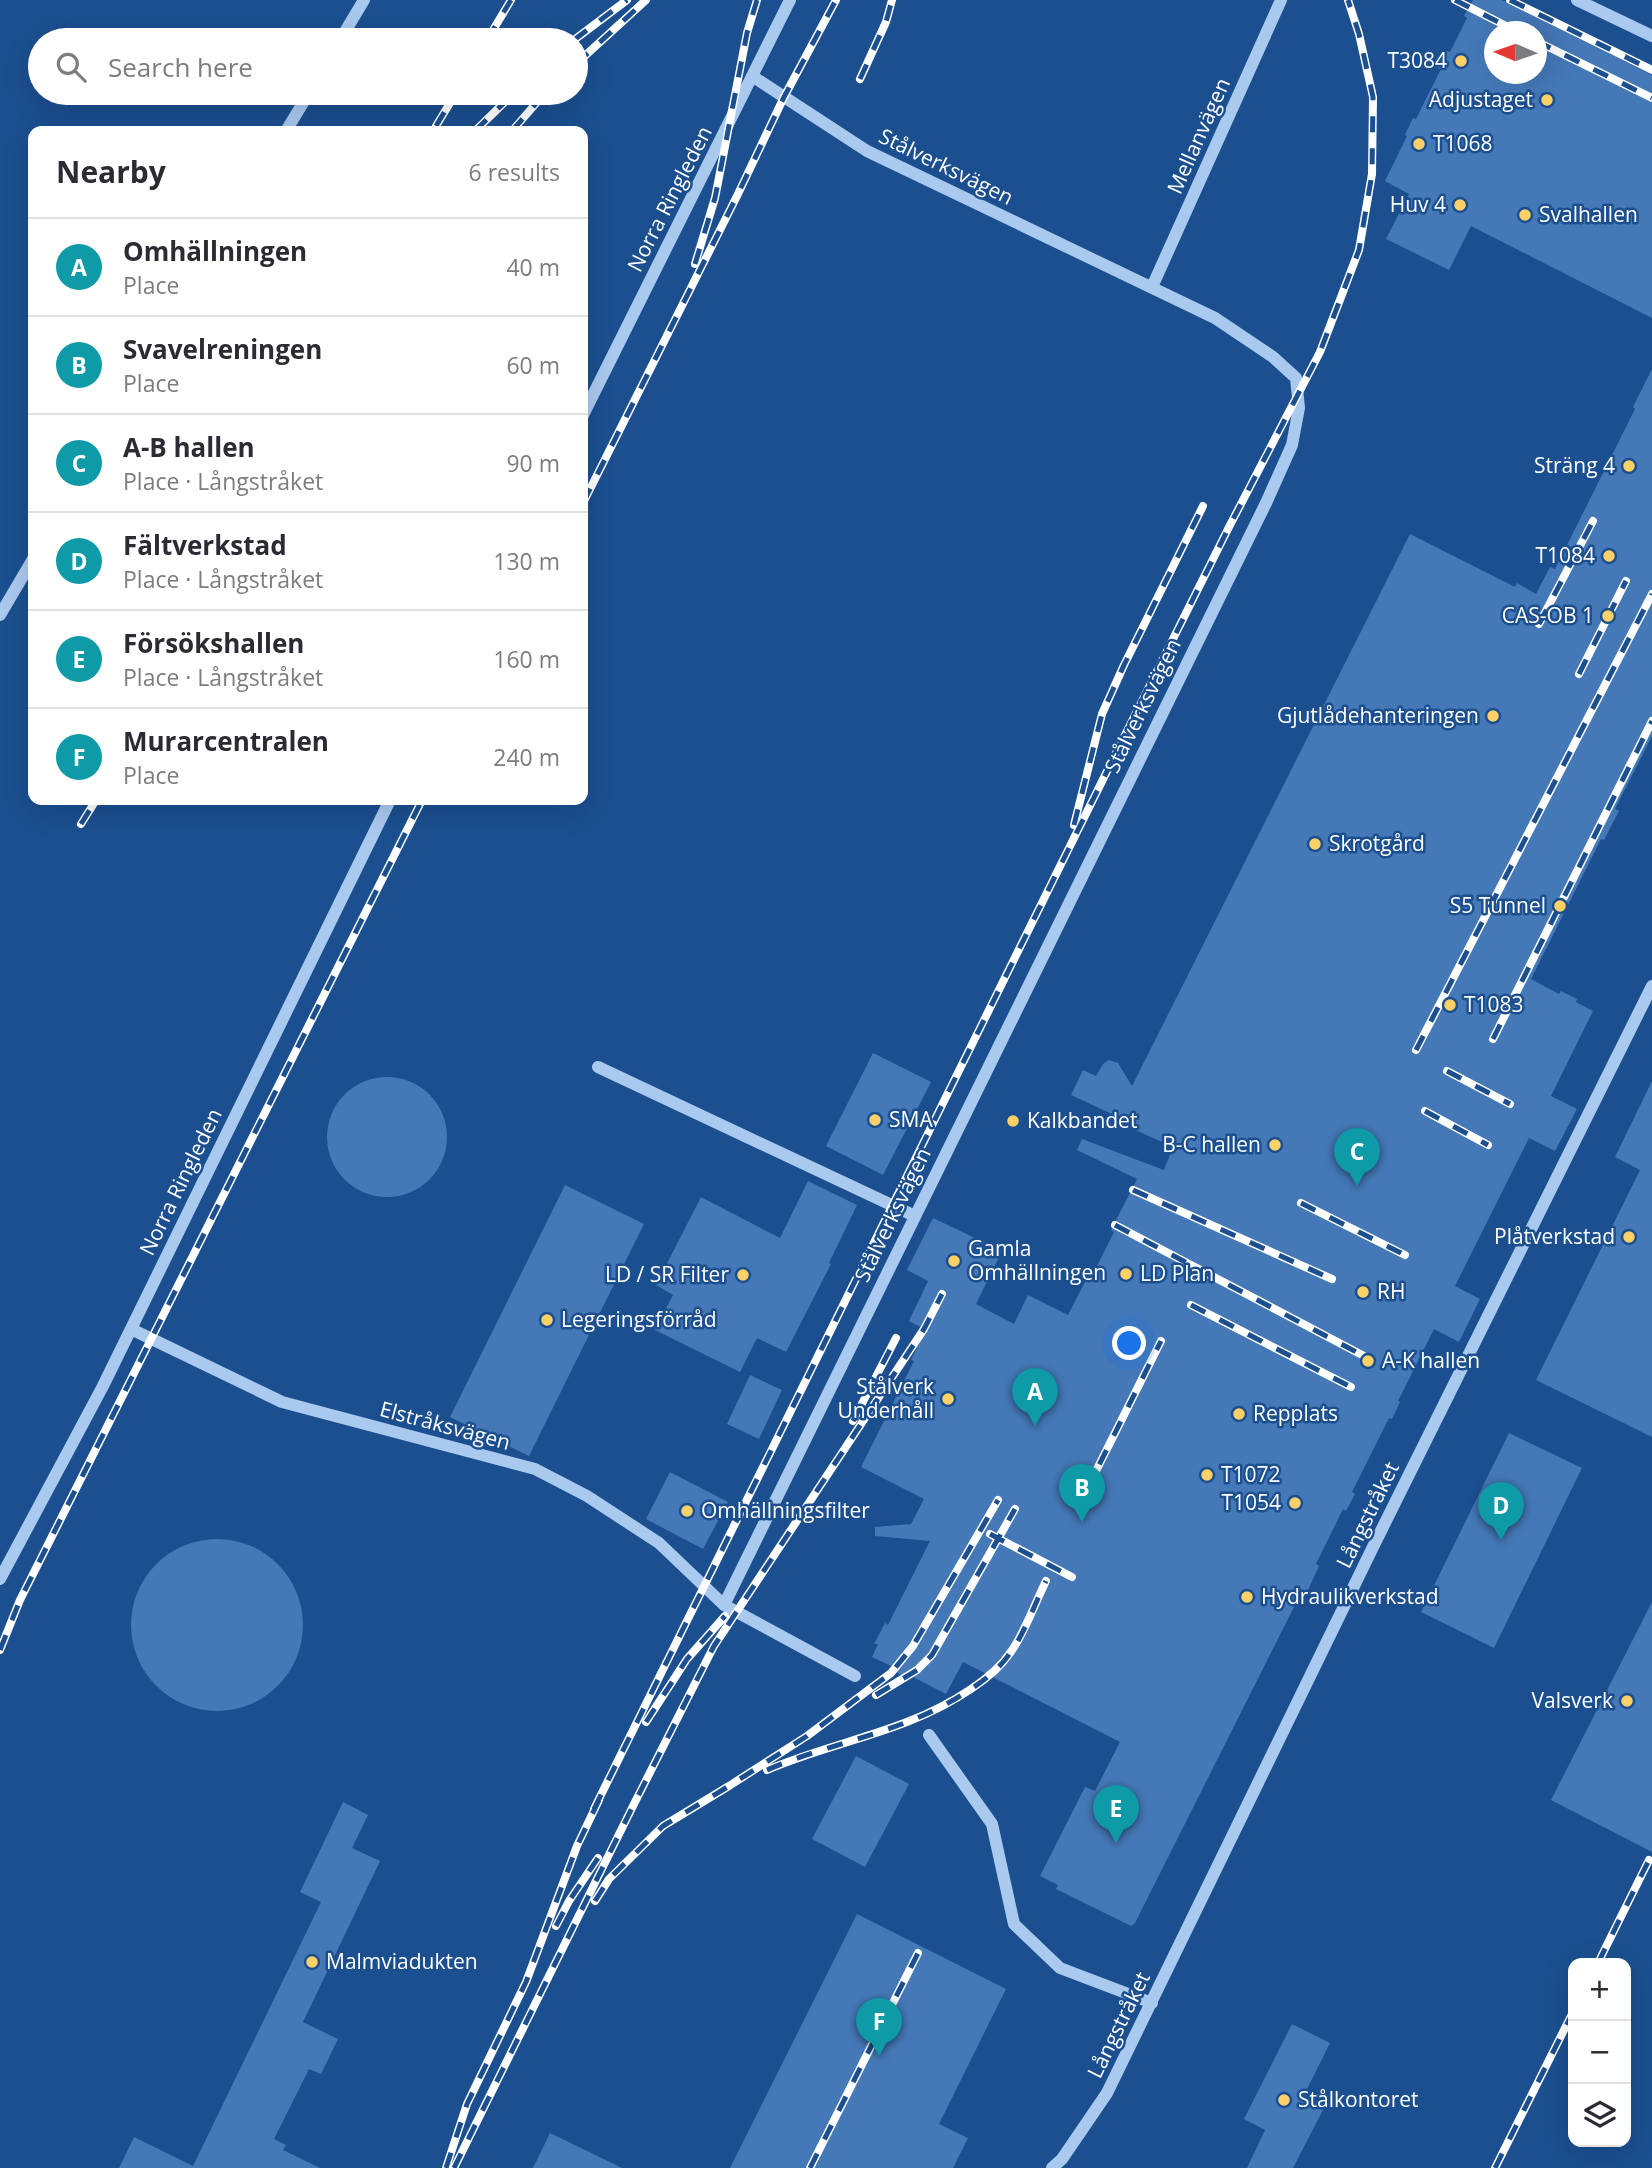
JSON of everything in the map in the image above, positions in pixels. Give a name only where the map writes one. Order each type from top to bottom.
[{"type":"street","points":[[347,28],[364,0]]},
{"type":"street","name":"Norra Ringleden","points":[[588,405],[790,0]]},
{"type":"street","name":"Mellanvägen","points":[[1152,287],[1281,0]]},
{"type":"street","points":[[1577,0],[1652,36]]},
{"type":"street","name":"Stålverksvägen","points":[[724,1605],[1266,503],[1292,445],[1299,408],[1296,378],[1273,357],[1215,318],[867,151],[752,76]]},
{"type":"street","points":[[289,126],[302,105]]},
{"type":"street","points":[[0,615],[28,567]]},
{"type":"street","name":"Norra Ringleden","points":[[0,1579],[131,1329],[388,805]]},
{"type":"street","name":"Långstråket","points":[[1052,2168],[1062,2159],[1107,2094],[1372,1549],[1652,986]]},
{"type":"street","points":[[598,1067],[915,1216]]},
{"type":"street","name":"Elstråksvägen","points":[[131,1329],[282,1402],[535,1469],[587,1496],[659,1543],[724,1605],[855,1676]]},
{"type":"street","points":[[929,1735],[992,1824],[1014,1924],[1060,1968],[1152,2004]]},
{"type":"building","points":[[1473,0],[1502,0],[1544,21],[1484,21],[1484,84],[1547,84],[1547,22],[1652,75],[1652,318],[1471,226],[1449,270],[1386,239],[1409,194],[1385,181],[1413,118],[1416,119],[1441,69],[1438,68],[1447,51],[1450,52],[1467,18],[1464,16]]},
{"type":"building","points":[[1652,369],[1652,736],[1615,809],[1619,811],[1604,840],[1601,839],[1531,979],[1559,994],[1561,991],[1577,999],[1576,1002],[1593,1011],[1551,1096],[1577,1109],[1555,1151],[1529,1138],[1455,1286],[1480,1299],[1459,1342],[1434,1329],[1398,1401],[1400,1402],[1392,1419],[1389,1418],[1352,1492],[1355,1494],[1346,1511],[1343,1509],[1316,1564],[1319,1566],[1308,1590],[1299,1607],[1295,1605],[1135,1923],[1131,1926],[1056,1889],[1058,1885],[1040,1876],[1085,1787],[1095,1791],[1120,1742],[963,1662],[946,1694],[911,1676],[909,1679],[872,1657],[878,1644],[874,1644],[885,1623],[888,1625],[930,1541],[875,1536],[875,1527],[911,1524],[924,1499],[861,1467],[914,1361],[911,1360],[926,1330],[909,1321],[928,1281],[907,1270],[933,1218],[1002,1251],[976,1304],[1014,1324],[1028,1295],[1068,1315],[1092,1268],[1095,1270],[1114,1232],[1111,1230],[1137,1179],[1077,1150],[1082,1139],[1164,1170],[1173,1147],[1111,1119],[1114,1115],[1071,1095],[1083,1070],[1096,1076],[1103,1064],[1109,1060],[1118,1063],[1132,1086],[1410,534],[1515,587],[1517,583],[1536,594],[1550,567],[1555,569],[1635,409],[1633,407]]},
{"type":"building","name":"SMA","points":[[873,1053],[931,1082],[883,1175],[826,1146]]},
{"type":"building","points":[[387,1077],[410,1082],[429,1095],[442,1114],[447,1137],[442,1160],[429,1179],[410,1192],[387,1197],[364,1192],[345,1179],[332,1160],[327,1137],[332,1114],[345,1095],[364,1082]]},
{"type":"building","points":[[1652,1081],[1652,1437],[1536,1380],[1640,1170],[1615,1157]]},
{"type":"building","name":"LD / SR Filter","points":[[808,1181],[857,1205],[829,1263],[831,1264],[786,1352],[757,1338],[740,1372],[655,1330],[673,1295],[656,1285],[701,1197],[780,1238]]},
{"type":"building","name":"Legeringsförråd","points":[[565,1185],[644,1224],[529,1456],[450,1417]]},
{"type":"building","points":[[750,1375],[782,1390],[759,1439],[727,1424]]},
{"type":"building","points":[[1509,1433],[1582,1468],[1494,1648],[1421,1612]]},
{"type":"building","name":"Omhällningsfilter","points":[[670,1472],[728,1502],[703,1549],[646,1519]]},
{"type":"building","points":[[217,1539],[250,1546],[278,1564],[296,1592],[303,1625],[296,1658],[278,1686],[250,1704],[217,1711],[184,1704],[156,1686],[138,1658],[131,1625],[138,1592],[156,1564],[184,1546]]},
{"type":"building","name":"Valsverk","points":[[1652,1602],[1652,1852],[1551,1800]]},
{"type":"building","points":[[856,1756],[909,1784],[865,1867],[812,1839]]},
{"type":"building","name":"Malmviadukten","points":[[343,1802],[368,1815],[352,1848],[380,1861],[303,2022],[338,2039],[321,2074],[309,2069],[274,2139],[286,2145],[283,2150],[320,2168],[119,2168],[134,2137],[193,2166],[321,1902],[300,1892]]},
{"type":"building","points":[[857,1914],[1006,1989],[939,2124],[968,2138],[953,2168],[730,2168]]},
{"type":"building","name":"Stålkontoret","points":[[1292,2024],[1330,2043],[1304,2095],[1325,2106],[1293,2168],[1247,2168],[1265,2130],[1244,2119]]},
{"type":"building","points":[[550,2133],[622,2168],[533,2168]]},
{"type":"railway","points":[[494,28],[511,0]]},
{"type":"railway","points":[[588,29],[627,0]]},
{"type":"railway","points":[[588,53],[646,0]]},
{"type":"railway","points":[[695,264],[715,198],[747,33],[757,0]]},
{"type":"railway","points":[[588,493],[784,97],[836,0]]},
{"type":"railway","points":[[860,79],[886,22],[892,0]]},
{"type":"railway","points":[[594,1809],[1118,749],[1320,352],[1359,250],[1372,174],[1373,97],[1359,34],[1348,0]]},
{"type":"railway","points":[[1455,0],[1496,21]]},
{"type":"railway","points":[[1510,0],[1652,70]]},
{"type":"railway","points":[[1547,46],[1652,98]]},
{"type":"railway","points":[[436,126],[449,105]]},
{"type":"railway","points":[[480,126],[502,105]]},
{"type":"railway","points":[[516,126],[535,105]]},
{"type":"railway","points":[[1074,825],[1102,714],[1203,506]]},
{"type":"railway","points":[[1539,624],[1593,521]]},
{"type":"railway","points":[[1579,674],[1626,581]]},
{"type":"railway","points":[[1416,1050],[1652,594]]},
{"type":"railway","points":[[1493,1039],[1652,721]]},
{"type":"railway","points":[[81,824],[93,805]]},
{"type":"railway","points":[[0,1650],[20,1600],[419,805]]},
{"type":"railway","points":[[1447,1071],[1510,1104]]},
{"type":"railway","points":[[1425,1111],[1488,1145]]},
{"type":"railway","points":[[1133,1190],[1332,1279]]},
{"type":"railway","points":[[1301,1203],[1405,1255]]},
{"type":"railway","points":[[1115,1225],[1364,1356]]},
{"type":"railway","points":[[454,2168],[714,1646],[924,1329],[942,1294]]},
{"type":"railway","points":[[1191,1305],[1351,1387]]},
{"type":"railway","points":[[853,1421],[896,1338]]},
{"type":"railway","points":[[1085,1493],[1161,1341]]},
{"type":"railway","points":[[595,1901],[609,1879],[663,1826],[807,1736],[891,1673],[913,1646],[998,1500]]},
{"type":"railway","points":[[876,1695],[917,1670],[932,1655],[1015,1509]]},
{"type":"railway","points":[[990,1534],[1072,1577]]},
{"type":"railway","points":[[767,1770],[922,1716],[971,1689],[997,1668],[1015,1646],[1046,1581]]},
{"type":"railway","points":[[646,1722],[687,1659],[725,1616]]},
{"type":"railway","points":[[446,2168],[467,2104],[526,1982],[577,1846],[599,1800]]},
{"type":"railway","points":[[556,1926],[598,1858]]},
{"type":"railway","points":[[1600,1958],[1649,1860]]},
{"type":"railway","points":[[810,2168],[918,1953]]},
{"type":"railway","points":[[1495,2168],[1568,2021]]},
{"type":"place","name":"T3084","points":[[1461,61]]},
{"type":"place","name":"Adjustaget","points":[[1547,100]]},
{"type":"place","name":"T1068","points":[[1419,144]]},
{"type":"place","name":"Huv 4","points":[[1460,205]]},
{"type":"place","name":"Svalhallen","points":[[1525,215]]},
{"type":"place","name":"Sträng 4","points":[[1629,466]]},
{"type":"place","name":"T1084","points":[[1609,556]]},
{"type":"place","name":"CAS-OB 1","points":[[1608,616]]},
{"type":"place","name":"Gjutlådehanteringen","points":[[1493,716]]},
{"type":"place","name":"Skrotgård","points":[[1315,844]]},
{"type":"place","name":"S5 Tunnel","points":[[1560,906]]},
{"type":"place","name":"T1083","points":[[1450,1005]]},
{"type":"place","name":"SMA","points":[[875,1120]]},
{"type":"place","name":"Kalkbandet","points":[[1013,1121]]},
{"type":"place","name":"B-C hallen","points":[[1275,1145]]},
{"type":"place","name":"A-B hallen","points":[[1357,1186]]},
{"type":"place","name":"Plåtverkstad","points":[[1629,1237]]},
{"type":"place","name":"Gamla Omhällningen","points":[[954,1261]]},
{"type":"place","name":"LD Plan","points":[[1126,1274]]},
{"type":"place","name":"LD / SR Filter","points":[[743,1275]]},
{"type":"place","name":"RH","points":[[1363,1292]]},
{"type":"place","name":"Legeringsförråd","points":[[547,1320]]},
{"type":"place","name":"A-K hallen","points":[[1368,1361]]},
{"type":"place","name":"Stålverk Underhåll","points":[[948,1399]]},
{"type":"place","name":"Repplats","points":[[1239,1414]]},
{"type":"place","name":"Omhällningen","points":[[1035,1426]]},
{"type":"place","name":"T1072","points":[[1207,1475]]},
{"type":"place","name":"T1054","points":[[1295,1503]]},
{"type":"place","name":"Omhällningsfilter","points":[[687,1511]]},
{"type":"place","name":"Svavelreningen","points":[[1082,1522]]},
{"type":"place","name":"Fältverkstad","points":[[1501,1540]]},
{"type":"place","name":"Hydraulikverkstad","points":[[1247,1597]]},
{"type":"place","name":"Valsverk","points":[[1627,1701]]},
{"type":"place","name":"Försökshallen","points":[[1116,1843]]},
{"type":"place","name":"Malmviadukten","points":[[312,1962]]},
{"type":"place","name":"Murarcentralen","points":[[879,2056]]},
{"type":"place","name":"Stålkontoret","points":[[1284,2100]]}]
